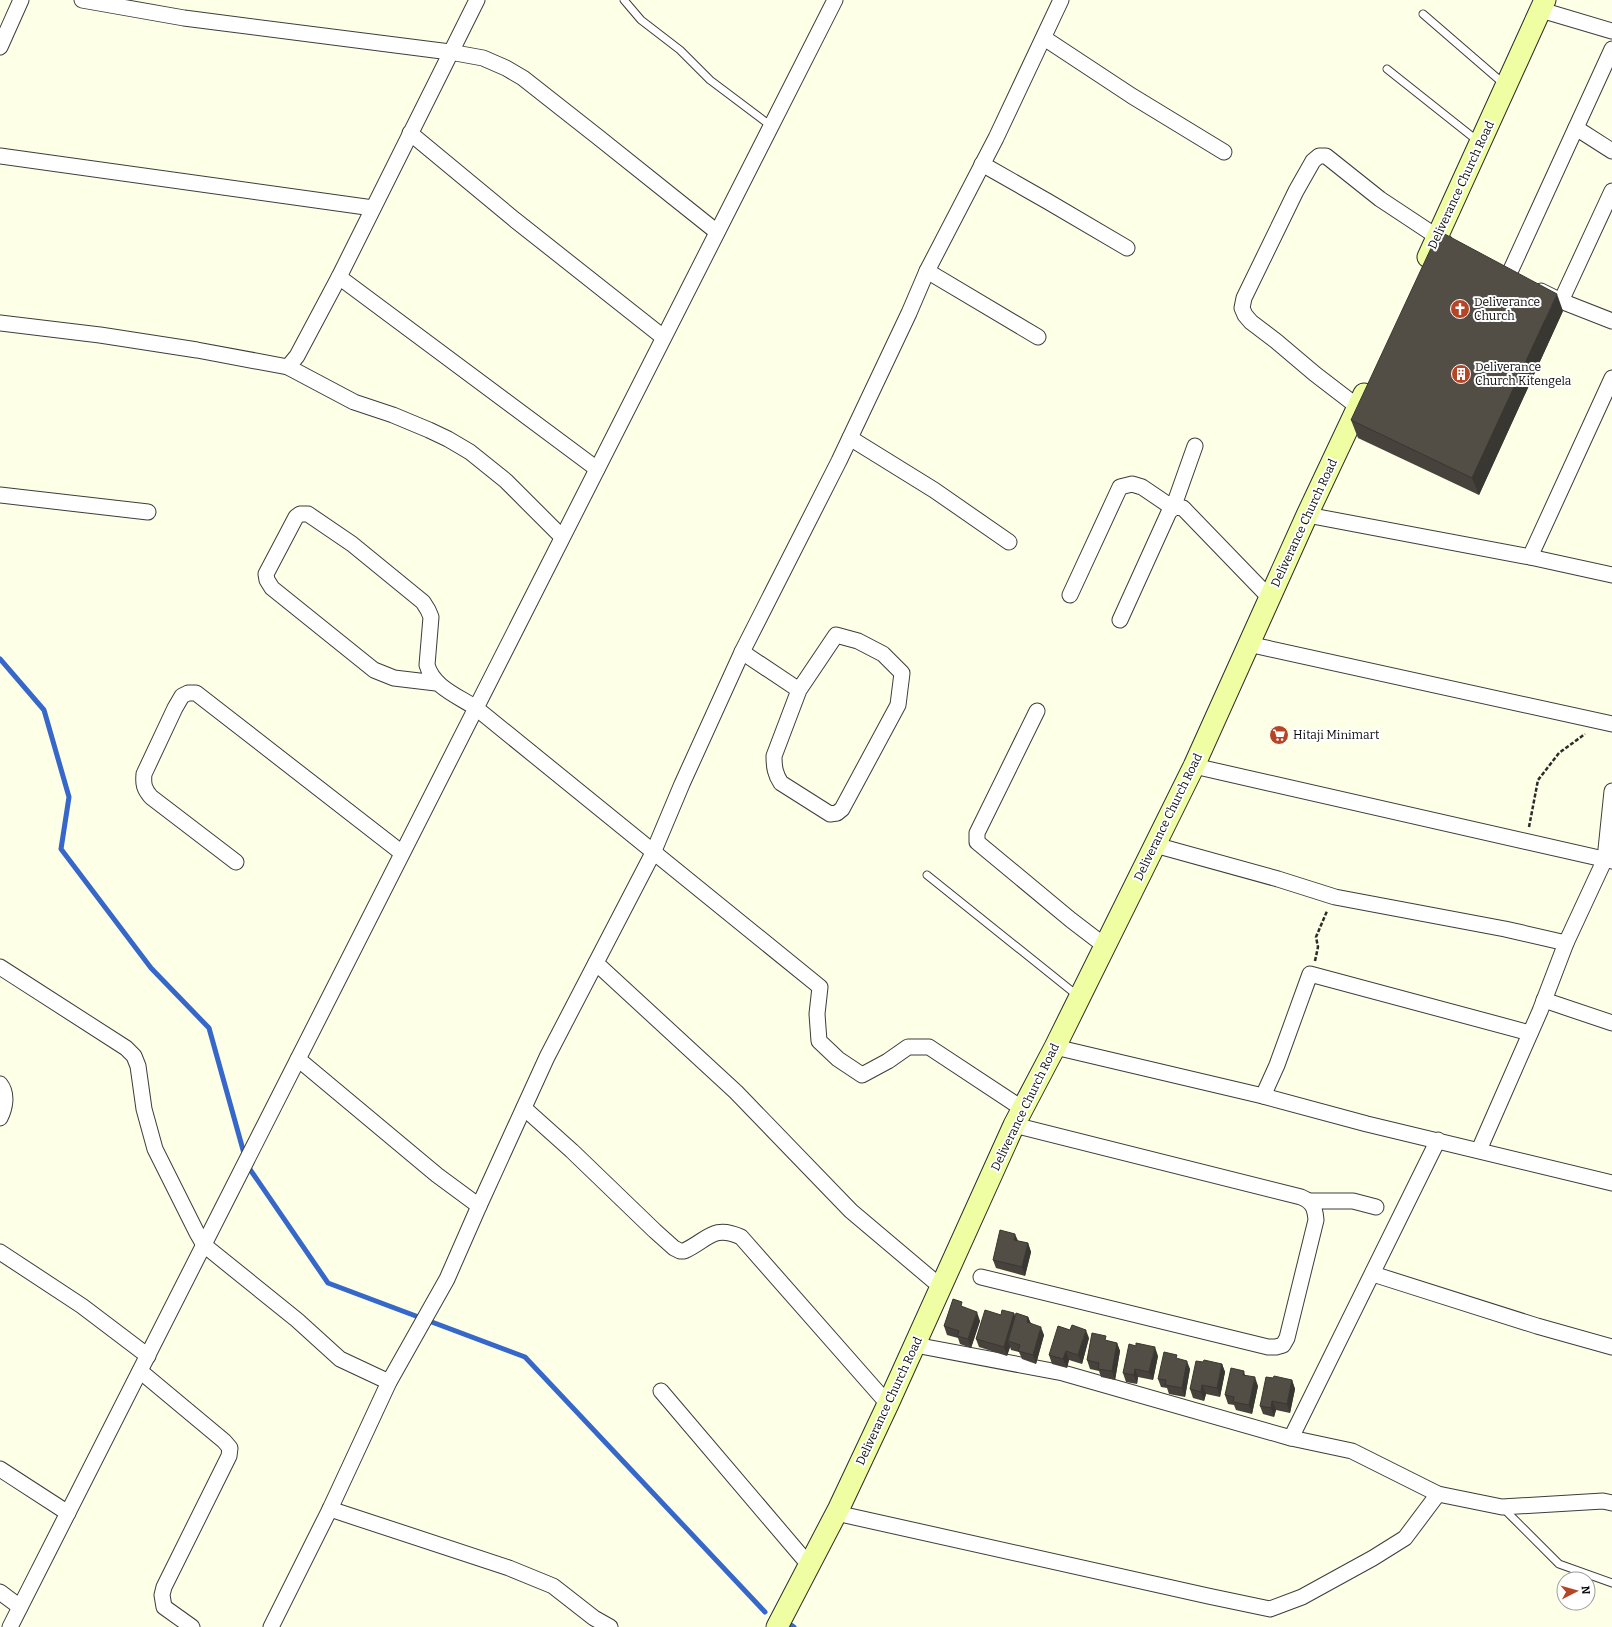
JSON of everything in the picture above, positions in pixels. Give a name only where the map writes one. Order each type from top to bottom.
[{"type":"street","points":[[0,47],[21,0]]},
{"type":"street","points":[[82,0],[184,18],[450,52],[483,58],[506,68],[523,78],[598,136],[717,232]]},
{"type":"street","points":[[288,367],[297,356],[339,277],[477,0]]},
{"type":"street","points":[[10,1627],[835,0]]},
{"type":"street","points":[[271,1627],[330,1509],[389,1382],[447,1279],[547,1057],[653,852],[742,652],[850,438],[927,271],[982,164],[1062,0]]},
{"type":"street","points":[[1543,5],[1612,31]]},
{"type":"street","name":"Deliverance Church Road","points":[[1421,273],[1543,5]]},
{"type":"street","points":[[1044,38],[1132,96],[1224,152]]},
{"type":"street","points":[[1612,49],[1576,128],[1514,276],[1561,300],[1612,321]]},
{"type":"street","points":[[1576,128],[1612,151]]},
{"type":"street","points":[[410,133],[515,220],[663,337]]},
{"type":"street","points":[[0,156],[373,208]]},
{"type":"street","points":[[1358,407],[1251,322],[1245,315],[1242,308],[1244,298],[1296,191],[1313,161],[1319,156],[1326,156],[1333,160],[1380,199],[1437,238],[1457,248]]},
{"type":"street","points":[[982,164],[1048,200],[1127,248]]},
{"type":"street","points":[[1561,300],[1612,191]]},
{"type":"street","points":[[927,271],[1038,337]]},
{"type":"street","points":[[339,277],[597,469]]},
{"type":"street","points":[[0,323],[100,335],[190,349],[288,367],[354,402],[393,415],[429,430],[470,452],[506,482],[562,537]]},
{"type":"street","name":"Deliverance Church Road","points":[[777,1627],[836,1513],[888,1404],[1018,1117],[1080,997],[1194,766],[1307,515],[1372,378]]},
{"type":"street","points":[[1530,557],[1612,378]]},
{"type":"street","points":[[850,438],[934,490],[1009,542]]},
{"type":"street","points":[[1120,620],[1169,512],[1173,508],[1195,446]]},
{"type":"street","points":[[1070,595],[1120,487],[1132,484],[1142,487],[1173,508],[1183,508],[1270,598]]},
{"type":"street","points":[[0,495],[148,512]]},
{"type":"street","points":[[436,683],[394,678],[374,670],[272,588],[267,580],[266,574],[296,517],[300,514],[308,514],[352,544],[422,602],[431,617],[427,665],[429,673],[436,683],[476,708],[820,987],[817,1014],[819,1041],[838,1059],[862,1075],[888,1062],[908,1047],[929,1047],[1018,1117],[1301,1197],[1310,1201],[1353,1201],[1376,1207]]},
{"type":"street","points":[[1307,515],[1530,557],[1612,576]]},
{"type":"street","points":[[836,635],[858,641],[883,654],[902,673],[898,705],[842,809],[837,813],[830,814],[781,783],[776,776],[774,756],[799,690],[836,635]]},
{"type":"street","points":[[1248,644],[1612,724]]},
{"type":"street","points":[[742,652],[799,690]]},
{"type":"street","points":[[236,862],[145,791],[143,783],[144,774],[175,708],[182,696],[188,693],[196,693],[402,853]]},
{"type":"street","points":[[1037,711],[977,833],[977,842],[1071,920],[1105,946]]},
{"type":"street","points":[[1194,766],[1609,860]]},
{"type":"street","points":[[1479,1150],[1544,1000],[1566,943],[1609,860],[1612,791]]},
{"type":"street","points":[[1155,845],[1278,879],[1335,897],[1505,929],[1566,943]]},
{"type":"street","points":[[596,963],[736,1092],[851,1211],[941,1287]]},
{"type":"street","points":[[0,967],[126,1048],[134,1056],[138,1066],[144,1109],[155,1149],[204,1245],[297,1320],[340,1359],[389,1382]]},
{"type":"street","points":[[1263,1096],[1277,1065],[1310,974],[1530,1033]]},
{"type":"street","points":[[1544,1000],[1612,1023]]},
{"type":"street","points":[[1055,1046],[1263,1096],[1367,1124],[1612,1183]]},
{"type":"street","points":[[298,1059],[437,1175],[479,1206]]},
{"type":"street","points":[[0,1084],[5,1097],[3,1112],[0,1118]]},
{"type":"street","points":[[524,1108],[572,1151],[649,1226],[674,1248],[684,1251],[710,1235],[720,1232],[730,1232],[741,1237],[888,1404]]},
{"type":"street","points":[[1291,1438],[1438,1140]]},
{"type":"street","points":[[981,1277],[1268,1347],[1276,1347],[1283,1345],[1287,1338],[1314,1227],[1315,1209],[1310,1201]]},
{"type":"street","points":[[0,1252],[82,1306],[148,1356]]},
{"type":"street","points":[[1372,1274],[1537,1326],[1612,1347]]},
{"type":"street","points":[[915,1345],[1063,1373],[1291,1438],[1352,1451],[1438,1494],[1502,1507],[1603,1501],[1612,1503]]},
{"type":"street","points":[[140,1371],[224,1440],[230,1448],[229,1456],[164,1587],[162,1595],[164,1607],[192,1627]]},
{"type":"street","points":[[661,1391],[809,1565]]},
{"type":"street","points":[[0,1469],[68,1513]]},
{"type":"street","points":[[836,1513],[1270,1609],[1302,1597],[1373,1558],[1405,1538],[1438,1494]]},
{"type":"street","points":[[330,1509],[509,1568],[553,1586],[594,1618],[610,1627]]},
{"type":"street","points":[[0,1592],[20,1606]]},
{"type":"lane","points":[[624,0],[641,20],[657,34],[680,50],[710,80],[771,126]]},
{"type":"lane","points":[[1423,14],[1506,85]]},
{"type":"lane","points":[[1387,69],[1480,144]]},
{"type":"lane","points":[[927,875],[1080,997]]},
{"type":"lane","points":[[1502,1507],[1559,1564],[1612,1583]]},
{"type":"path","points":[[1526,842],[1538,780],[1559,753],[1587,733],[1597,721]]},
{"type":"path","points":[[1310,974],[1317,956],[1318,947],[1316,936],[1335,897]]},
{"type":"building","name":"Deliverance Church Kitengela","points":[[1439,231],[1557,294],[1472,478],[1351,420]]},
{"type":"building","points":[[1000,1230],[1015,1234],[1014,1240],[1028,1243],[1022,1267],[993,1260]]},
{"type":"building","points":[[953,1299],[962,1302],[961,1306],[977,1312],[968,1339],[957,1336],[959,1331],[944,1326]]},
{"type":"building","points":[[985,1310],[1001,1315],[1002,1310],[1014,1313],[1004,1347],[976,1339]]},
{"type":"building","points":[[1016,1313],[1028,1317],[1027,1322],[1041,1327],[1033,1355],[1018,1351],[1020,1345],[1008,1341]]},
{"type":"building","points":[[1072,1325],[1086,1330],[1078,1355],[1066,1351],[1063,1359],[1049,1355],[1058,1326],[1070,1330]]},
{"type":"building","points":[[1092,1333],[1106,1336],[1105,1340],[1117,1343],[1112,1371],[1098,1369],[1099,1363],[1087,1360]]},
{"type":"building","points":[[1136,1343],[1155,1347],[1149,1372],[1135,1369],[1134,1375],[1123,1373],[1129,1344],[1136,1346]]},
{"type":"building","points":[[1164,1352],[1177,1355],[1176,1358],[1187,1361],[1182,1388],[1165,1385],[1166,1380],[1158,1379]]},
{"type":"building","points":[[1204,1360],[1222,1364],[1217,1388],[1202,1385],[1201,1392],[1190,1389],[1196,1361],[1203,1362]]},
{"type":"building","points":[[1231,1368],[1244,1371],[1243,1375],[1255,1377],[1249,1405],[1233,1402],[1234,1397],[1225,1395]]},
{"type":"building","points":[[1274,1376],[1292,1380],[1287,1404],[1272,1401],[1271,1408],[1260,1406],[1266,1377],[1273,1378]]},
{"type":"waterway","points":[[0,659],[44,710],[69,797],[61,849],[151,968],[209,1028],[245,1157]]},
{"type":"waterway","points":[[247,1165],[328,1283],[525,1357],[765,1612]]},
{"type":"place","name":"Deliverance Church","points":[[1460,309]]},
{"type":"place","name":"Deliverance Church Kitengela","points":[[1461,374]]},
{"type":"place","name":"Hitaji Minimart","points":[[1279,735]]}]
